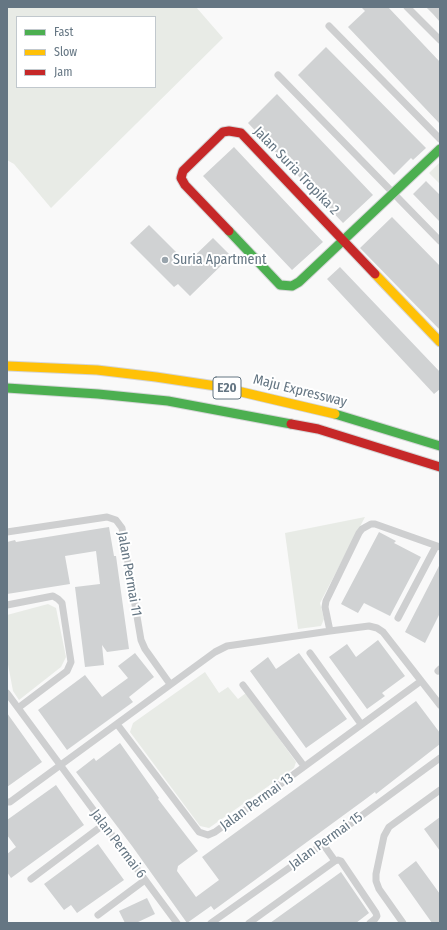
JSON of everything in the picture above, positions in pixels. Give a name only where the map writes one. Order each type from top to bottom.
[{"type":"main road","name":"Jalan Suria Tropika 2","points":[[343,240],[298,282],[292,286],[280,285],[185,185],[181,178],[182,171],[223,132],[230,131],[240,133],[343,240],[440,342]]},
{"type":"main road","points":[[343,240],[440,149]]},
{"type":"main road","name":"Maju Expressway","points":[[7,366],[97,370],[216,386],[337,414],[440,446]]},
{"type":"main road","name":"E20","points":[[7,388],[29,388],[152,400],[248,415],[318,429],[369,444],[440,468]]},
{"type":"street","points":[[407,7],[440,40]]},
{"type":"street","points":[[329,26],[440,139]]},
{"type":"street","points":[[278,75],[440,241]]},
{"type":"street","name":"Jalan Permai 11","points":[[7,532],[107,517],[116,520],[122,528],[141,640],[145,650],[170,684]]},
{"type":"street","points":[[330,631],[325,607],[326,601],[359,533],[362,529],[371,524],[375,524],[438,546],[398,618]]},
{"type":"street","points":[[7,605],[53,596],[58,598],[62,604],[71,662],[67,671],[18,708]]},
{"type":"street","points":[[7,802],[10,802],[215,652],[227,646],[369,626],[377,628],[384,632],[440,705]]},
{"type":"street","points":[[310,653],[361,724]]},
{"type":"street","name":"Jalan Permai 13","points":[[117,724],[199,832],[208,834],[215,832],[361,724],[422,681]]},
{"type":"street","points":[[243,685],[304,766]]},
{"type":"street","name":"Jalan Permai 6","points":[[7,693],[103,825],[177,923]]},
{"type":"street","name":"Jalan Permai 15","points":[[211,923],[323,844],[440,758]]},
{"type":"street","points":[[403,923],[379,889],[376,881],[376,874],[384,836],[389,827],[440,790]]},
{"type":"street","points":[[31,879],[103,825]]},
{"type":"street","points":[[323,844],[335,861]]},
{"type":"street","points":[[249,923],[338,860],[341,861],[376,913],[376,919],[370,923]]},
{"type":"street","points":[[98,915],[145,880]]},
{"type":"shaded area","points":[[7,7],[196,7],[223,38],[51,208],[14,164],[7,160]]},
{"type":"shaded area","points":[[440,162],[440,184],[429,173]]},
{"type":"shaded area","points":[[365,517],[320,603],[324,619],[321,626],[298,629],[285,533]]},
{"type":"shaded area","points":[[48,604],[56,608],[66,657],[61,667],[19,700],[13,691],[7,659],[7,615]]},
{"type":"shaded area","points":[[205,672],[219,693],[228,687],[238,699],[246,693],[296,762],[294,768],[209,828],[200,826],[130,732],[133,723]]},
{"type":"building","points":[[361,7],[388,7],[440,62],[440,124],[348,27],[365,11]]},
{"type":"building","points":[[426,7],[440,7],[440,22],[433,14]]},
{"type":"building","points":[[326,47],[426,148],[413,160],[411,158],[394,175],[298,75]]},
{"type":"building","points":[[277,94],[373,195],[343,223],[248,123]]},
{"type":"building","points":[[234,147],[323,242],[292,270],[203,176]]},
{"type":"building","points":[[426,181],[440,195],[440,222],[413,194]]},
{"type":"building","points":[[392,217],[440,266],[440,330],[360,248]]},
{"type":"building","name":"Suria Apartment","points":[[149,225],[187,263],[213,238],[231,256],[190,296],[178,284],[174,287],[130,243]]},
{"type":"building","points":[[340,267],[440,372],[440,389],[434,394],[327,279]]},
{"type":"building","points":[[109,527],[114,556],[116,556],[129,649],[107,652],[102,645],[104,665],[85,667],[75,587],[100,584],[96,551],[65,556],[70,584],[7,594],[7,542],[15,540],[16,542]]},
{"type":"building","points":[[379,532],[396,541],[394,543],[421,557],[390,616],[364,603],[358,613],[341,604]]},
{"type":"building","points":[[440,564],[440,613],[425,643],[405,632]]},
{"type":"building","points":[[378,640],[405,676],[382,693],[385,696],[367,709],[329,657],[347,644],[356,657]]},
{"type":"building","points":[[135,653],[154,677],[129,697],[133,702],[67,750],[38,710],[85,675],[102,697],[128,678],[118,666]]},
{"type":"building","points":[[299,653],[347,719],[306,748],[250,671],[268,657],[276,669]]},
{"type":"building","points":[[416,701],[440,733],[440,744],[376,794],[375,792],[214,910],[211,906],[187,923],[132,846],[76,772],[94,758],[96,761],[120,743],[159,798],[158,799],[198,851],[178,866],[177,871],[196,897],[219,880],[202,857]]},
{"type":"building","points":[[7,713],[42,762],[7,787]]},
{"type":"building","points":[[56,785],[84,825],[11,878],[7,872],[7,854],[16,847],[7,835],[7,820]]},
{"type":"building","points":[[440,817],[440,851],[424,829]]},
{"type":"building","points":[[98,844],[124,880],[77,913],[71,905],[64,910],[44,884]]},
{"type":"building","points":[[416,861],[440,894],[440,923],[432,923],[398,875]]},
{"type":"building","points":[[341,872],[369,913],[356,923],[270,923]]},
{"type":"building","points":[[147,898],[155,914],[136,923],[125,923],[119,911]]},
{"type":"traffic: fast","points":[[229,231],[280,285],[292,286],[299,282],[440,149]]},
{"type":"traffic: fast","points":[[7,388],[98,394],[168,401],[291,424]]},
{"type":"traffic: fast","points":[[335,414],[440,446]]},
{"type":"traffic: slow","points":[[375,274],[440,342]]},
{"type":"traffic: slow","points":[[7,366],[97,370],[156,377],[216,386],[335,414]]},
{"type":"traffic: jam","points":[[229,231],[185,185],[181,178],[183,171],[223,132],[229,131],[241,133],[375,274]]},
{"type":"traffic: jam","points":[[291,424],[318,429],[440,467]]},
{"type":"place","name":"Suria Apartment","points":[[165,260]]}]
